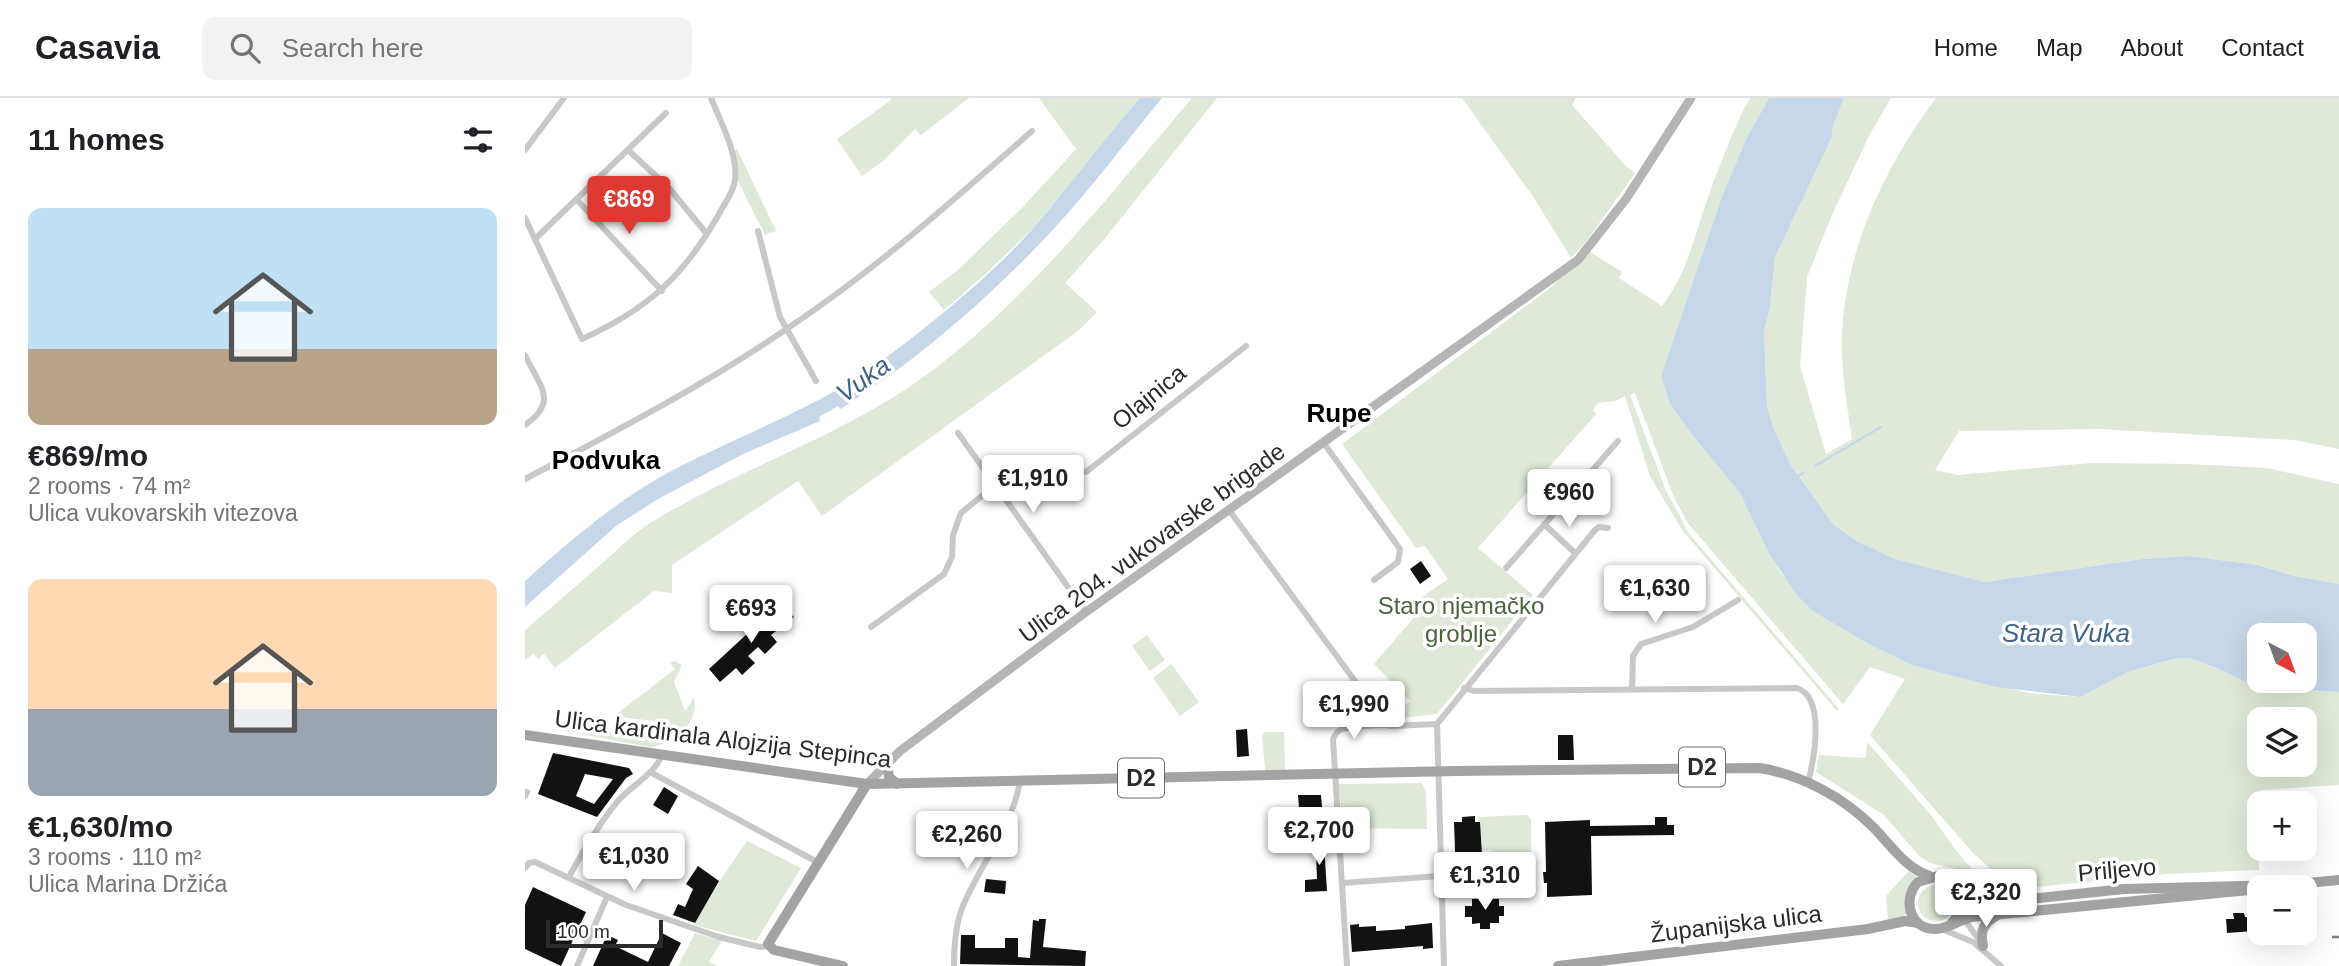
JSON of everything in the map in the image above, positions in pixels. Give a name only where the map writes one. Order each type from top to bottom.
[{"type":"main road","name":"Ulica kardinala Alojzija Stepinca","points":[[525,735],[867,784],[1335,774]]},
{"type":"main road","points":[[887,762],[889,777],[897,784]]},
{"type":"main road","name":"D2","points":[[1335,774],[1741,767],[1775,771],[1808,783],[1847,805],[1873,826],[1911,866],[1930,876],[1947,878],[1959,890]]},
{"type":"main road","points":[[843,966],[773,950],[768,946],[867,784]]},
{"type":"main road","points":[[1930,876],[1919,882],[1909,896],[1909,909],[1918,923],[1929,929],[1939,929]]},
{"type":"main road","name":"Priljevo","points":[[2317,882],[2339,880]]},
{"type":"main road","name":"Priljevo","points":[[1959,890],[1979,902],[2002,902],[2124,888],[2247,886]]},
{"type":"main road","points":[[1959,890],[1962,913]]},
{"type":"main road","name":"Priljevo","points":[[1939,929],[1951,924],[1962,913],[1999,915],[2247,890]]},
{"type":"main road","points":[[1983,946],[1985,924],[1999,915]]},
{"type":"main road","name":"Županijska ulica","points":[[1558,966],[1867,929],[1905,921],[1918,923]]},
{"type":"street","points":[[525,150],[564,98]]},
{"type":"street","points":[[525,218],[582,339],[625,317],[662,291],[683,270],[735,185],[736,172],[727,138],[711,98]]},
{"type":"street","name":"Ulica 204. vukovarske brigade","points":[[867,784],[887,762],[1086,612],[1581,257],[1641,177],[1691,98]]},
{"type":"street","points":[[536,238],[666,113]]},
{"type":"street","points":[[525,479],[632,422],[785,330],[889,253],[1032,131]]},
{"type":"street","points":[[628,150],[669,188],[707,234]]},
{"type":"street","points":[[577,200],[662,291]]},
{"type":"street","points":[[758,231],[785,330],[816,381]]},
{"type":"street","name":"Olajnica","points":[[871,627],[944,574],[952,557],[953,535],[961,513],[995,485],[1029,467],[1086,472],[1247,346]]},
{"type":"street","points":[[525,355],[544,398],[545,407],[525,425]]},
{"type":"street","points":[[958,433],[1086,612]]},
{"type":"street","points":[[1506,568],[1618,441]]},
{"type":"street","points":[[1323,442],[1400,549],[1398,562],[1374,580]]},
{"type":"street","points":[[1230,510],[1386,723],[1392,726],[1437,724]]},
{"type":"street","points":[[1544,524],[1575,553]]},
{"type":"street","points":[[1444,966],[1437,724],[1595,530],[1599,527],[1608,528]]},
{"type":"street","points":[[1632,689],[1633,656],[1641,644],[1693,627],[1738,600]]},
{"type":"street","points":[[1464,688],[1474,691],[1789,687],[1804,691],[1816,710],[1808,783]]},
{"type":"street","points":[[1347,966],[1333,739],[1337,732],[1346,728],[1374,727],[1386,723]]},
{"type":"street","points":[[569,877],[594,832],[611,809],[660,761],[662,754]]},
{"type":"street","points":[[649,772],[819,863]]},
{"type":"street","points":[[954,966],[956,933],[961,911],[1010,818],[1020,781]]},
{"type":"street","points":[[526,864],[535,862],[607,897],[719,937],[760,947],[768,946]]},
{"type":"street","points":[[1342,883],[1440,876]]},
{"type":"street","points":[[577,966],[607,897]]},
{"type":"street","points":[[1962,913],[1991,957]]},
{"type":"street","points":[[1939,929],[1964,937],[2001,966]]},
{"type":"green space","points":[[890,98],[969,98],[921,135],[915,129],[883,161],[862,176],[837,139],[891,100]]},
{"type":"green space","points":[[1039,98],[1140,98],[1034,227],[944,310],[929,292],[959,269],[1022,208],[1076,149]]},
{"type":"green space","points":[[1192,98],[1217,98],[1107,236],[1065,283],[1097,312],[1078,331],[822,516],[798,481],[672,565],[672,593],[654,591],[555,668],[544,654],[538,659],[533,654],[525,660],[525,630],[644,527],[719,485],[862,416],[929,373],[966,343],[1036,278]]},
{"type":"green space","points":[[1462,98],[1576,98],[1572,105],[1635,173],[1586,242],[1571,258],[1534,198]]},
{"type":"green space","name":"Staro njemačko groblje","points":[[1751,98],[1769,98],[1746,139],[1721,199],[1661,376],[1670,404],[1740,493],[1781,573],[1814,612],[1872,646],[1912,665],[2029,693],[2080,697],[2128,672],[2175,659],[2189,658],[2247,682],[2247,693],[2339,692],[2339,785],[2247,791],[2247,861],[2259,861],[2259,870],[2167,874],[2013,889],[1972,852],[1870,735],[1905,679],[1870,667],[1843,704],[1687,522],[1673,495],[1635,393],[1630,395],[1666,491],[1690,535],[1839,709],[1837,711],[1682,530],[1650,476],[1625,396],[1615,401],[1598,403],[1593,410],[1596,414],[1478,548],[1533,595],[1437,714],[1393,719],[1391,717],[1410,701],[1374,664],[1422,608],[1418,600],[1448,579],[1425,546],[1416,548],[1342,444],[1554,285],[1564,272],[1589,251],[1622,272],[1619,278],[1662,306],[1683,269],[1729,143]]},
{"type":"green space","points":[[1844,98],[1891,98],[1870,134],[1831,217],[1807,277],[1800,366],[1826,454],[1852,439],[1842,354],[1843,319],[1856,251],[1868,218],[1898,156],[1936,98],[2339,98],[2339,449],[2294,440],[2100,429],[1959,431],[1935,470],[1958,475],[2090,463],[2189,464],[2267,468],[2339,484],[2339,584],[2294,576],[2258,565],[2189,556],[2142,559],[1985,582],[1895,559],[1855,540],[1834,525],[1792,467],[1774,430],[1767,406],[1764,332],[1770,308],[1775,257],[1832,137],[1833,126]]},
{"type":"green space","points":[[737,149],[776,231],[765,235],[736,177],[731,152]]},
{"type":"green space","points":[[1147,635],[1165,660],[1150,671],[1132,646]]},
{"type":"green space","points":[[675,661],[682,665],[674,682],[685,711],[694,698],[694,708],[688,725],[675,738],[649,747],[560,730],[564,719],[581,722],[581,729],[665,740],[668,723],[614,716],[675,669],[670,663]]},
{"type":"green space","points":[[1171,664],[1199,702],[1180,716],[1153,678]]},
{"type":"green space","points":[[1264,732],[1284,732],[1285,770],[1265,770],[1262,736]]},
{"type":"green space","points":[[1867,742],[1931,815],[1954,848],[1991,892],[1981,892],[1956,869],[1930,863],[1920,857],[1884,815],[1816,772],[1819,755],[1866,758]]},
{"type":"green space","points":[[1422,783],[1426,792],[1427,829],[1344,828],[1338,784]]},
{"type":"green space","points":[[1527,815],[1531,819],[1531,856],[1492,856],[1491,850],[1480,851],[1478,817]]},
{"type":"green space","points":[[747,841],[801,868],[756,941],[694,925],[704,904]]},
{"type":"green space","points":[[1909,871],[1917,877],[1907,915],[1888,921],[1886,896]]},
{"type":"green space","points":[[1936,885],[1949,890],[1954,903],[1949,916],[1936,921],[1923,916],[1918,903],[1923,890]]},
{"type":"green space","points":[[695,933],[722,941],[709,962],[717,966],[678,966]]},
{"type":"water","name":"Vuka","points":[[1140,98],[1162,98],[1060,222],[957,323],[901,368],[841,409],[838,406],[819,417],[820,421],[743,454],[658,499],[616,526],[525,607],[525,581],[614,507],[673,470],[831,393],[880,362],[941,314],[982,280],[1036,225]]},
{"type":"water","name":"Stara Vuka","points":[[1769,98],[1844,98],[1833,126],[1832,137],[1775,257],[1770,308],[1764,332],[1767,406],[1774,430],[1792,467],[1834,525],[1855,540],[1895,559],[1985,582],[2142,559],[2189,556],[2258,565],[2294,576],[2339,584],[2339,692],[2317,691],[2317,623],[2247,623],[2247,682],[2189,658],[2174,659],[2128,672],[2080,697],[1996,687],[1912,665],[1872,646],[1814,612],[1796,594],[1769,553],[1740,493],[1670,404],[1661,376],[1721,199],[1746,139]]},
{"type":"building","points":[[1421,561],[1431,576],[1420,584],[1410,569]]},
{"type":"building","points":[[784,607],[794,617],[771,635],[777,642],[765,654],[758,647],[748,656],[755,663],[742,675],[736,668],[720,682],[709,669],[774,609],[778,613]]},
{"type":"building","points":[[1247,729],[1249,756],[1237,757],[1236,730]]},
{"type":"building","points":[[1558,735],[1573,735],[1574,760],[1558,760]]},
{"type":"building","points":[[553,753],[629,768],[633,774],[626,778],[597,817],[538,794]],"holes":[[[585,774],[613,779],[594,804],[576,796]]]},
{"type":"building","points":[[664,787],[678,796],[668,814],[653,805]]},
{"type":"building","points":[[1298,795],[1321,795],[1322,807],[1299,808]]},
{"type":"building","points":[[1475,816],[1475,822],[1480,822],[1483,871],[1479,871],[1479,878],[1456,878],[1454,822],[1462,822],[1462,817]]},
{"type":"building","points":[[1655,817],[1667,817],[1667,825],[1674,825],[1674,835],[1591,836],[1592,895],[1547,897],[1547,883],[1544,883],[1543,872],[1546,872],[1545,822],[1590,820],[1590,826],[1655,825]]},
{"type":"building","points":[[1315,830],[1323,830],[1327,891],[1305,892],[1305,880],[1317,879]]},
{"type":"building","points":[[698,866],[719,881],[695,923],[673,915],[678,904],[685,907],[693,889],[686,884]]},
{"type":"building","points":[[986,879],[1006,881],[1005,894],[984,892]]},
{"type":"building","points":[[533,887],[586,912],[561,966],[525,949],[525,905]]},
{"type":"building","points":[[1472,899],[1499,899],[1499,906],[1504,906],[1504,916],[1499,916],[1499,923],[1490,923],[1490,929],[1480,929],[1480,923],[1472,924],[1472,917],[1465,917],[1465,906],[1472,906]]},
{"type":"building","points":[[2233,913],[2244,913],[2247,917],[2247,932],[2227,933],[2226,919],[2234,919]]},
{"type":"building","points":[[1046,919],[1043,947],[1086,951],[1085,966],[960,964],[961,935],[975,935],[975,948],[1005,948],[1005,938],[1018,938],[1018,957],[1030,958],[1033,920]]},
{"type":"building","points":[[1432,923],[1433,948],[1423,949],[1423,946],[1352,952],[1350,925],[1376,926],[1376,931],[1405,929],[1405,926]]},
{"type":"building","points":[[662,933],[681,943],[669,966],[593,966],[607,935],[618,940],[615,946],[648,962]]},
{"type":"waterway","points":[[1815,466],[1881,427]]},
{"type":"waterway","points":[[1798,476],[1803,473]]},
{"type":"railway","points":[[2332,937],[2339,937]]},
{"type":"district","name":"Rupe","points":[[1339,413]]},
{"type":"district","name":"Podvuka","points":[[606,460]]}]
